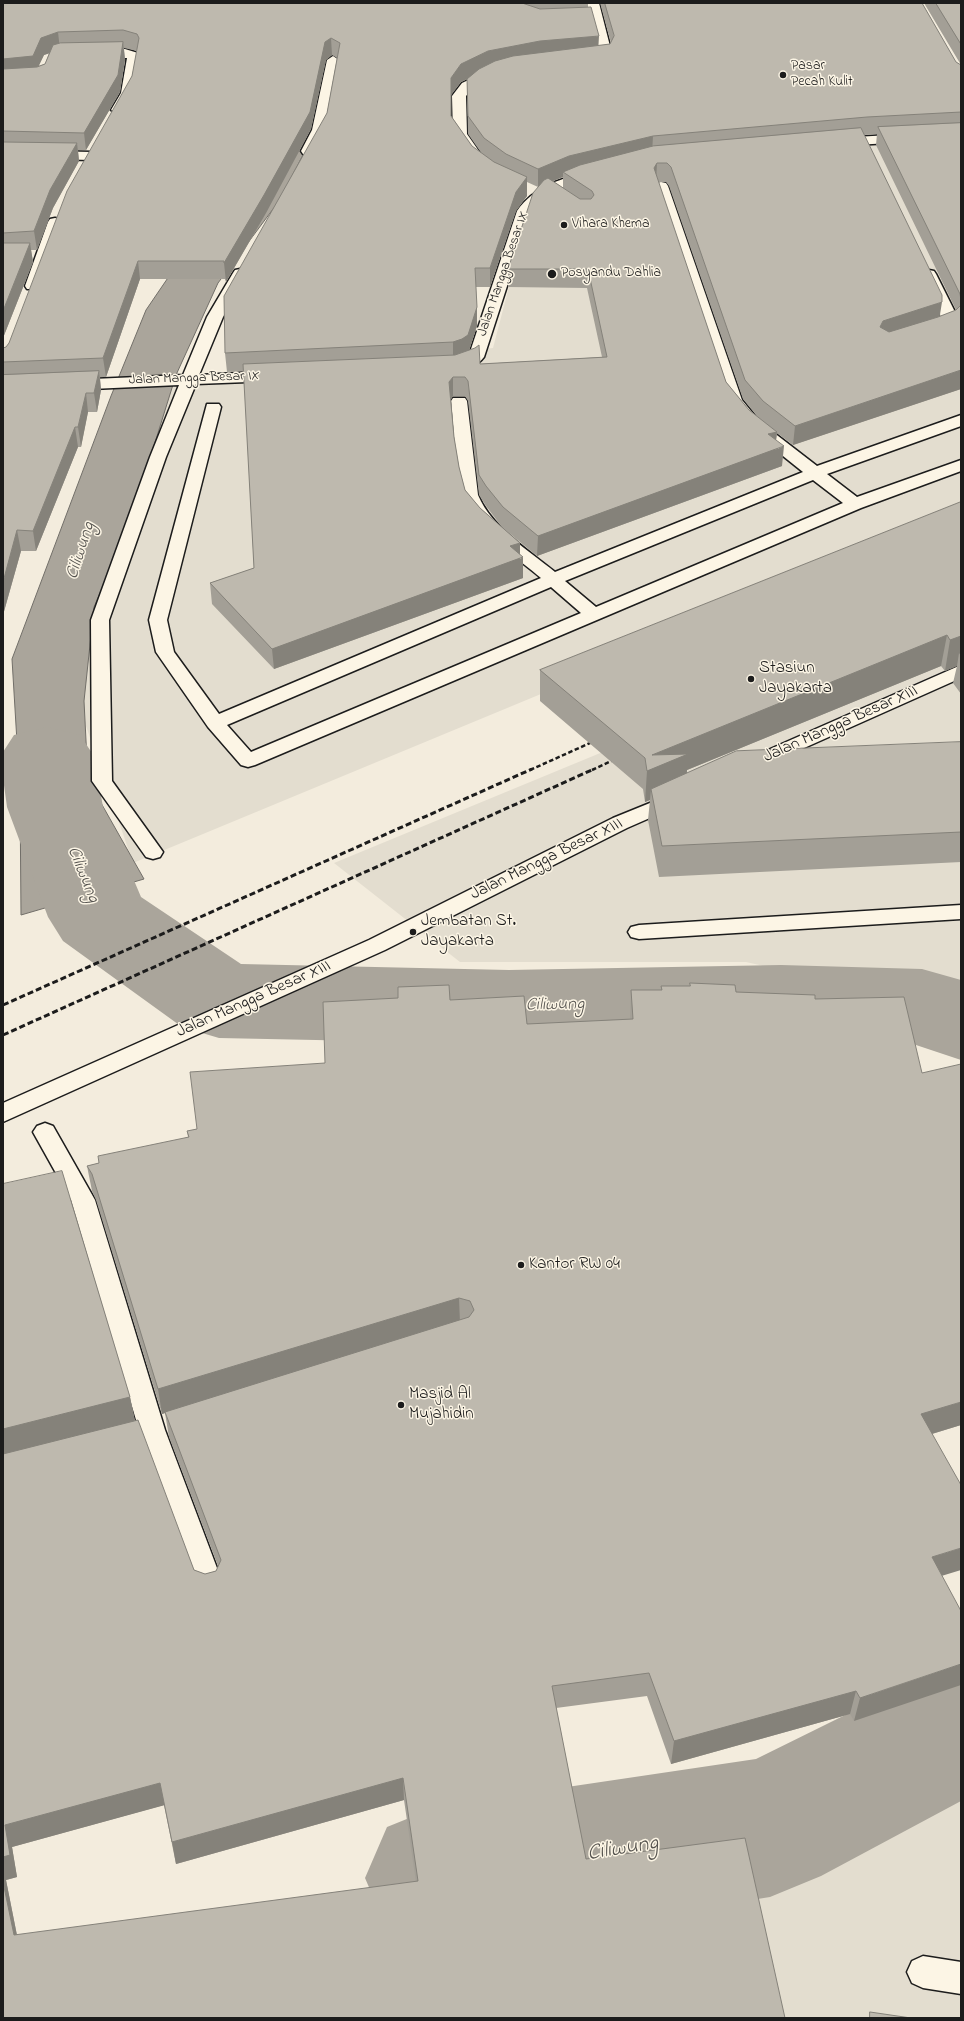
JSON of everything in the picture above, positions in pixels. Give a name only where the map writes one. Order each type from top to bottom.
[{"type":"street","points":[[577,61],[601,59],[606,54],[592,3]]},
{"type":"street","points":[[582,19],[596,18]]},
{"type":"street","points":[[82,55],[125,53],[134,56],[127,94],[113,119]]},
{"type":"street","points":[[300,165],[319,130],[333,60]]},
{"type":"street","points":[[483,164],[478,160],[460,134],[459,96],[467,86],[480,78],[505,70]]},
{"type":"street","points":[[825,143],[961,135]]},
{"type":"street","points":[[865,140],[871,153]]},
{"type":"street","points":[[84,170],[99,144]]},
{"type":"street","points":[[3,154],[92,156]]},
{"type":"street","name":"Jalan Mangga Besar IX","points":[[448,368],[469,363],[476,357],[524,210],[530,201],[538,191],[574,179],[602,172]]},
{"type":"street","points":[[661,186],[734,401],[754,425],[817,472],[855,504]]},
{"type":"street","points":[[538,191],[563,199]]},
{"type":"street","points":[[28,296],[42,255],[61,209]]},
{"type":"street","points":[[27,256],[42,255]]},
{"type":"street","points":[[153,852],[102,781],[100,620],[184,380],[215,317],[246,262]]},
{"type":"street","points":[[914,337],[950,324],[948,314],[925,264]]},
{"type":"street","name":"Jalan Mangga Besar IX","points":[[57,385],[291,375]]},
{"type":"street","points":[[459,401],[470,495],[476,510],[492,528],[593,614]]},
{"type":"street","points":[[213,407],[158,620],[165,652],[215,723],[248,761],[855,504],[961,465]]},
{"type":"street","points":[[215,723],[552,580],[817,472],[961,420]]},
{"type":"street","name":"Jalan Mangga Besar XIII","points":[[744,768],[961,671]]},
{"type":"street","name":"Jalan Mangga Besar XIII","points":[[3,1113],[377,944],[620,823],[693,791]]},
{"type":"street","points":[[639,932],[961,912]]},
{"type":"street","points":[[45,1132],[83,1200],[152,1430],[209,1584]]},
{"type":"street","points":[[923,1972],[961,1978]]},
{"type":"shaded area","points":[[961,137],[961,520],[133,863],[73,688],[162,386],[493,348],[527,218],[722,154]]},
{"type":"shaded area","points":[[961,604],[961,1010],[746,962],[460,962],[334,863]]},
{"type":"shaded area","points":[[961,1796],[961,2018],[3,2018],[3,1973]]},
{"type":"water","points":[[325,3],[319,124],[279,201],[218,283],[176,375],[129,526],[94,607],[84,701],[88,780],[144,879],[21,915],[20,792],[12,659],[111,396],[146,310],[266,134]]},
{"type":"building","points":[[3,3],[522,3],[540,9],[591,7],[599,36],[540,41],[488,51],[461,64],[451,78],[451,116],[472,146],[494,162],[527,177],[516,192],[490,268],[475,268],[477,307],[468,335],[462,339],[453,342],[225,353],[224,296],[327,113],[340,43],[331,38],[325,42],[310,112],[224,263],[224,261],[138,261],[103,358],[3,362],[3,348],[9,343],[67,191],[132,76],[139,38],[137,34],[123,30],[58,32],[41,38],[33,56],[3,59]]},
{"type":"building","name":"Pasar Pecah Kulit","points":[[605,3],[922,3],[956,62],[961,65],[961,112],[867,117],[653,136],[569,156],[538,169],[506,154],[484,138],[468,116],[467,79],[479,69],[495,61],[513,56],[610,44],[614,36]]},
{"type":"building","points":[[936,3],[961,3],[961,44]]},
{"type":"building","points":[[123,42],[118,75],[84,133],[3,131],[3,69],[37,67],[45,64],[53,45],[60,43]]},
{"type":"building","points":[[961,123],[961,300],[960,294],[878,127]]},
{"type":"building","points":[[861,128],[942,295],[942,302],[883,321],[880,327],[889,332],[938,317],[956,310],[961,305],[961,370],[795,426],[763,401],[745,380],[671,167],[667,163],[657,163],[654,168],[726,382],[749,410],[777,432],[768,434],[784,446],[538,536],[503,507],[479,475],[468,381],[465,377],[453,377],[449,382],[454,437],[459,467],[465,490],[480,508],[520,543],[510,546],[523,557],[272,649],[210,583],[254,568],[243,364],[455,355],[475,348],[479,345],[480,364],[607,357],[588,269],[508,269],[533,193],[544,180],[548,178],[580,199],[591,199],[594,195],[592,191],[563,172],[580,165],[653,146]]},
{"type":"building","points":[[3,142],[77,143],[50,190],[34,231],[3,233]]},
{"type":"building","points":[[3,243],[30,243],[3,311]]},
{"type":"building","points":[[99,371],[94,393],[86,393],[78,427],[75,427],[33,531],[17,530],[3,582],[3,375]]},
{"type":"building","name":"Stasiun Jayakarta","points":[[961,502],[961,636],[950,640],[947,635],[652,755],[688,754],[647,771],[645,758],[540,670]]},
{"type":"building","points":[[961,742],[961,832],[662,846],[651,789],[736,751]]},
{"type":"building","points":[[690,983],[735,985],[736,992],[815,995],[815,999],[904,997],[922,1073],[961,1064],[961,1402],[921,1414],[961,1485],[961,1548],[932,1557],[961,1611],[961,1664],[860,1698],[856,1691],[674,1741],[649,1673],[552,1686],[586,1859],[745,1838],[785,2018],[3,2018],[3,1882],[14,1935],[418,1881],[403,1778],[172,1842],[160,1783],[5,1825],[10,1855],[3,1857],[3,1454],[138,1420],[194,1570],[205,1574],[216,1571],[221,1560],[165,1412],[469,1317],[474,1310],[470,1301],[459,1298],[158,1389],[92,1174],[87,1166],[99,1163],[98,1156],[189,1137],[187,1131],[197,1129],[190,1072],[325,1063],[323,1002],[398,998],[398,987],[449,985],[450,1000],[524,996],[527,1024],[633,1019],[631,990],[662,990],[661,986],[690,986]]},
{"type":"building","points":[[62,1171],[130,1397],[3,1429],[3,1184]]},
{"type":"building","points":[[870,2012],[911,2018],[870,2018]]},
{"type":"waterway","name":"Ciliwung","points":[[47,756],[55,807],[99,917],[219,1001],[509,1007],[781,1002],[922,1006],[961,1022]]},
{"type":"waterway","name":"Ciliwung","points":[[439,1878],[770,1827],[961,1728]]},
{"type":"railway","points":[[530,770],[599,739]]},
{"type":"railway","points":[[592,770],[620,757]]},
{"type":"railway","points":[[3,1005],[532,769]]},
{"type":"railway","points":[[3,1035],[594,769]]},
{"type":"place","name":"Pasar Pecah Kulit","points":[[783,75]]},
{"type":"place","name":"Vihara Khema","points":[[564,225]]},
{"type":"place","name":"Posyandu Dahlia","points":[[552,274]]},
{"type":"place","name":"Stasiun Jayakarta","points":[[751,679]]},
{"type":"place","name":"Jembatan St. Jayakarta","points":[[413,932]]},
{"type":"place","name":"Kantor RW 04","points":[[521,1265]]},
{"type":"place","name":"Masjid Al Mujahidin","points":[[401,1405]]}]
